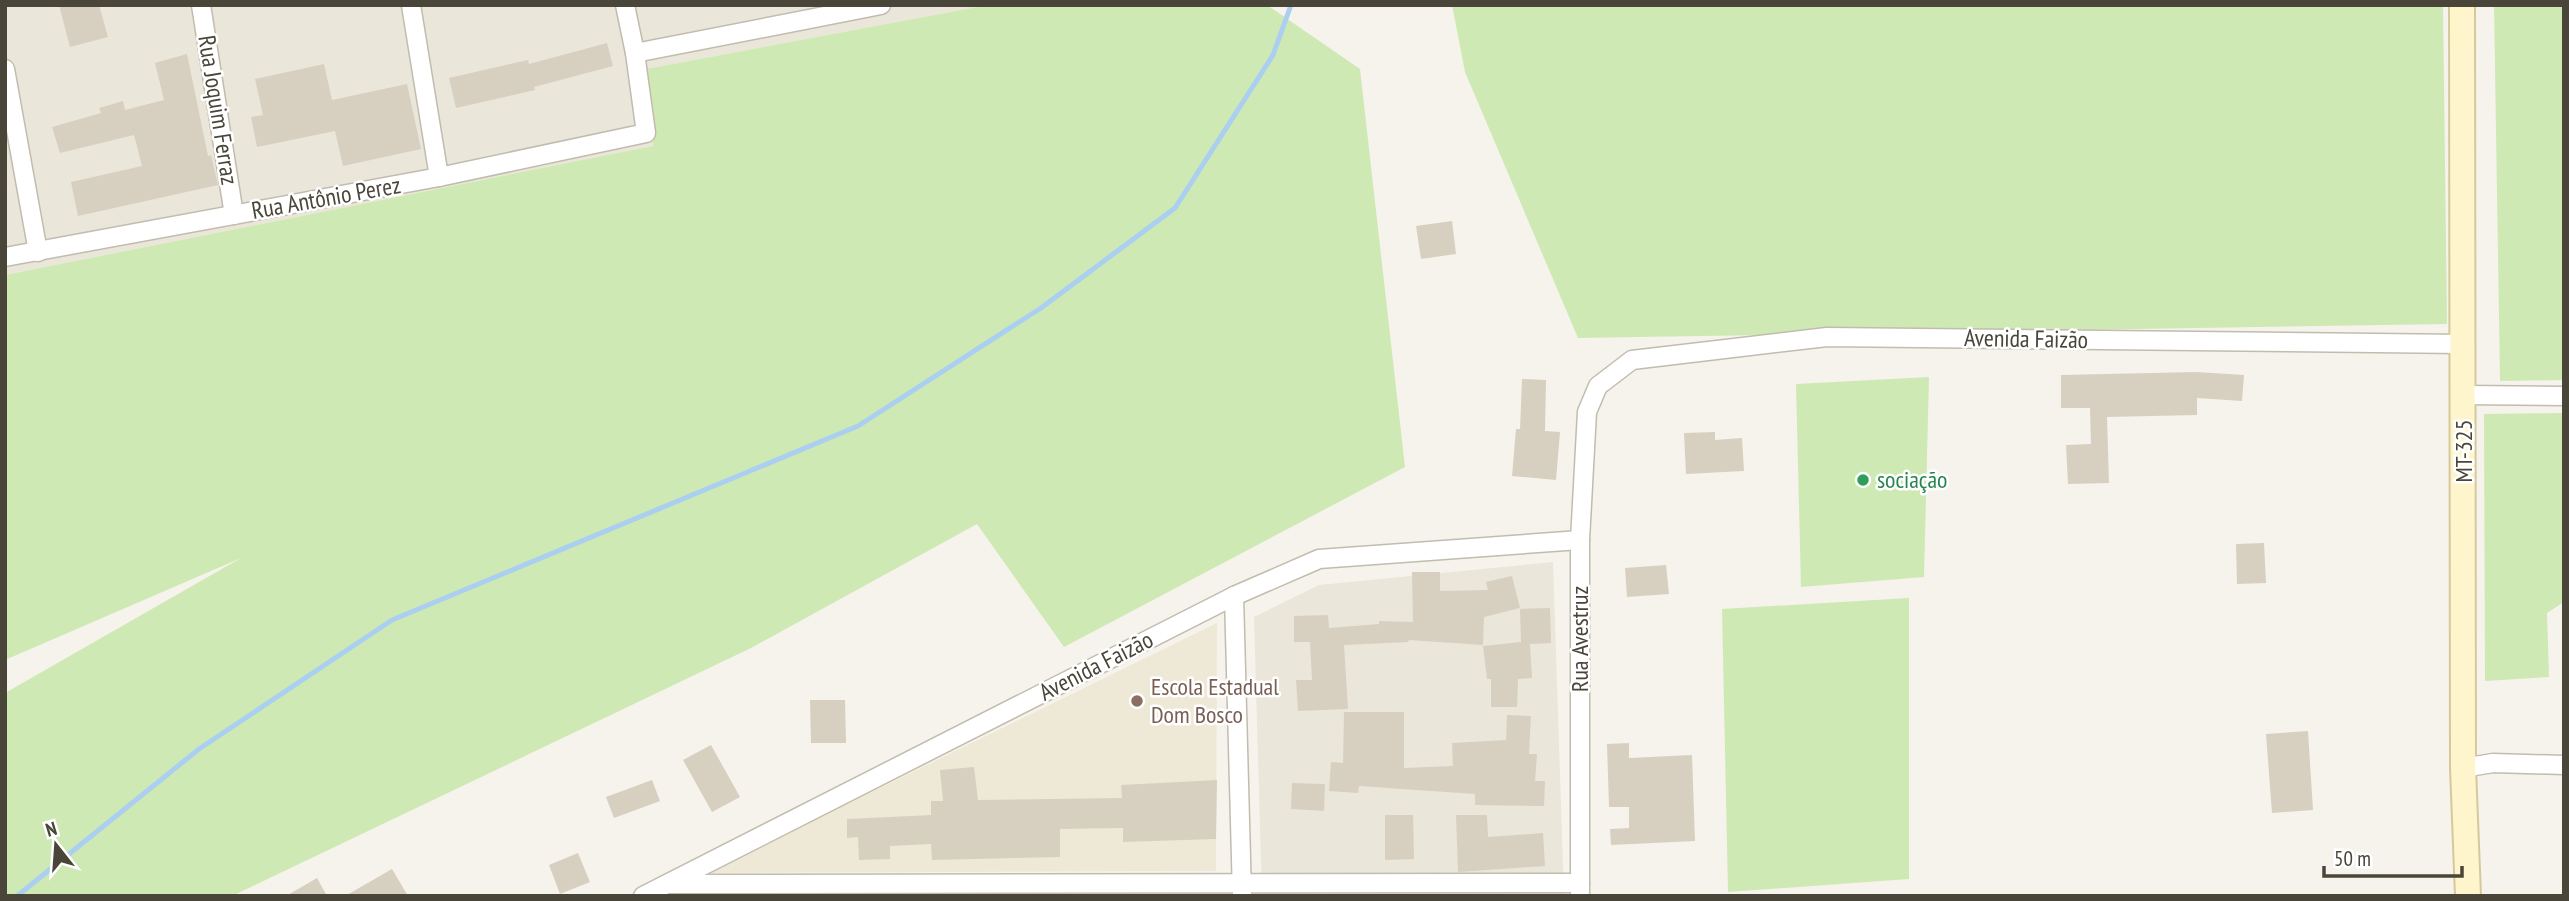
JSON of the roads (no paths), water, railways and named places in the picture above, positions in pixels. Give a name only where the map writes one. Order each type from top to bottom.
[{"type":"main road","name":"MT-325","points":[[2462,5],[2463,768],[2468,896]]},
{"type":"street","name":"Rua Joquim Ferraz","points":[[201,5],[234,215]]},
{"type":"street","points":[[411,5],[439,177]]},
{"type":"street","points":[[625,5],[635,53],[881,5]]},
{"type":"street","name":"Rua Antônio Perez","points":[[5,257],[439,177],[646,134],[635,53]]},
{"type":"street","points":[[5,69],[38,252]]},
{"type":"street","name":"Avenida Faizão","points":[[1598,386],[1632,360],[1827,337],[2463,344]]},
{"type":"street","name":"Rua Avestruz","points":[[1580,890],[1580,540],[1587,412],[1598,386]]},
{"type":"street","points":[[2464,396],[2564,396]]},
{"type":"street","name":"Avenida Faizão","points":[[643,896],[1234,596],[1319,559],[1580,540]]},
{"type":"street","points":[[1234,596],[1242,890]]},
{"type":"street","points":[[2463,768],[2493,763],[2564,765]]},
{"type":"street","points":[[664,884],[693,890],[1580,890]]},
{"type":"waterway","points":[[17,896],[199,749],[392,620],[858,426],[1041,308],[1175,208],[1273,55],[1291,5]]},
{"type":"place","name":"sociação","points":[[1863,480]]},
{"type":"place","name":"Escola Estadual Dom Bosco","points":[[1137,701]]}]
